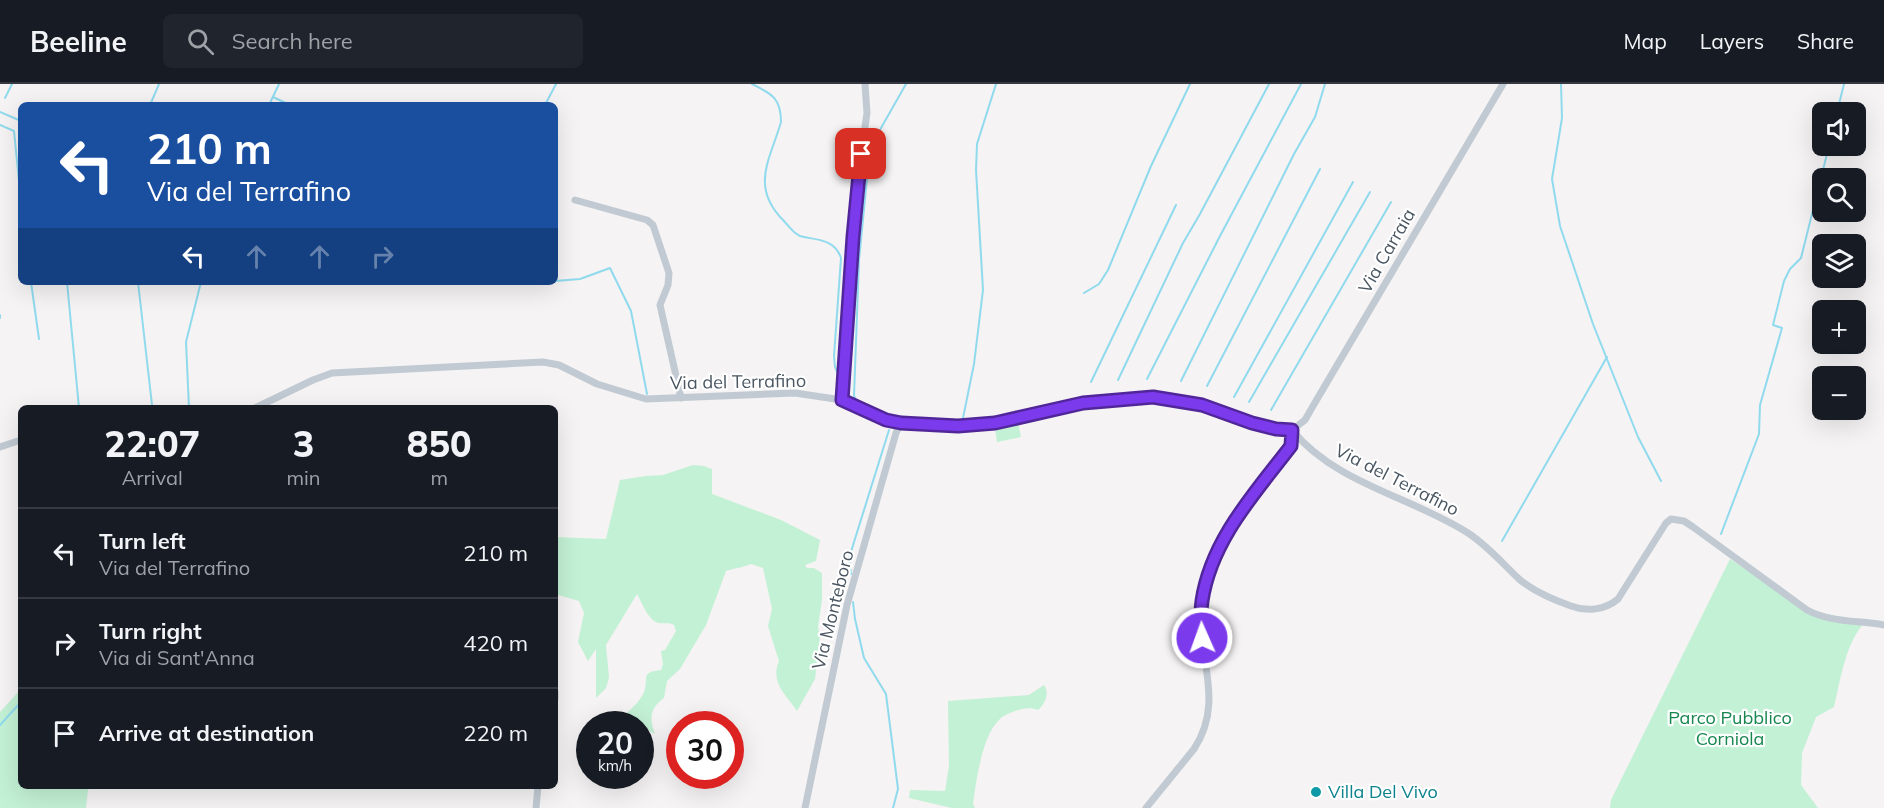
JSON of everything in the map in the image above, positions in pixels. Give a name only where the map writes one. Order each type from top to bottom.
[{"type":"street","points":[[842,400],[858,175],[867,113],[865,84]]},
{"type":"street","name":"Via Carraia","points":[[1292,430],[1305,420],[1503,84]]},
{"type":"street","points":[[575,200],[647,220],[653,225],[669,273],[668,285],[660,305],[681,398]]},
{"type":"street","name":"Via del Terrafino","points":[[261,405],[332,373],[543,362],[559,365],[597,384],[646,399],[795,393],[842,400],[874,416],[901,423],[980,425],[1033,416],[1083,403],[1153,397],[1202,405],[1252,423],[1292,430],[1303,444],[1323,459],[1351,476],[1432,513],[1468,533],[1496,554],[1520,579],[1544,595],[1572,607],[1585,610],[1610,606],[1618,599],[1666,523],[1671,519],[1684,521],[1820,617],[1884,626]]},
{"type":"street","name":"Via Monteboro","points":[[805,808],[847,605],[896,433],[901,423]]},
{"type":"street","points":[[1146,808],[1201,739],[1208,719],[1210,700],[1201,613],[1208,575],[1224,536],[1291,446],[1292,430]]},
{"type":"street","points":[[0,447],[18,441]]},
{"type":"street","points":[[536,808],[538,789]]},
{"type":"green space","points":[[1018,423],[1021,437],[997,442],[995,428]]},
{"type":"green space","points":[[693,465],[704,466],[712,469],[712,494],[781,520],[820,540],[816,561],[805,565],[807,568],[814,568],[822,573],[822,600],[818,627],[820,636],[815,679],[797,711],[780,688],[776,675],[779,661],[768,626],[772,609],[763,568],[751,564],[726,571],[706,625],[680,669],[667,681],[664,698],[653,711],[629,711],[642,696],[648,674],[661,670],[663,664],[661,651],[665,650],[676,631],[674,625],[655,622],[637,594],[606,645],[609,678],[606,688],[596,698],[596,649],[588,661],[578,642],[584,613],[579,601],[558,595],[558,537],[606,539],[620,480],[663,475]]},
{"type":"green space","name":"Parco Pubblico Corniola","points":[[1730,559],[1807,610],[1865,622],[1848,651],[1834,707],[1816,717],[1802,753],[1801,785],[1818,808],[1610,808],[1611,800]]},
{"type":"green space","points":[[1044,685],[1047,691],[1046,698],[1038,710],[1027,708],[1005,715],[993,727],[981,760],[973,804],[975,808],[952,808],[909,798],[910,790],[945,791],[949,766],[948,701],[1029,695]]},
{"type":"green space","points":[[18,692],[18,789],[89,789],[86,808],[0,808],[0,712]]},
{"type":"waterway","points":[[5,98],[12,84]]},
{"type":"waterway","points":[[151,102],[159,84]]},
{"type":"waterway","points":[[270,102],[279,84]]},
{"type":"waterway","points":[[547,102],[556,84]]},
{"type":"waterway","points":[[752,84],[774,98],[781,114],[781,122],[768,161],[765,184],[767,196],[773,208],[795,233],[831,244],[841,258],[834,356],[839,376]]},
{"type":"waterway","points":[[888,415],[857,401],[854,396],[859,260],[869,158],[881,128],[906,84]]},
{"type":"waterway","points":[[963,418],[974,364],[983,290],[976,170],[977,144],[996,84]]},
{"type":"waterway","points":[[1084,293],[1099,284],[1108,270],[1151,166],[1190,84]]},
{"type":"waterway","points":[[1118,380],[1183,243],[1269,84]]},
{"type":"waterway","points":[[1147,379],[1301,84]]},
{"type":"waterway","points":[[1181,381],[1294,154],[1315,117],[1325,84]]},
{"type":"waterway","points":[[1561,84],[1562,118],[1552,179],[1560,226],[1593,324],[1638,437],[1661,481]]},
{"type":"waterway","points":[[1840,102],[1844,84]]},
{"type":"waterway","points":[[273,97],[284,102]]},
{"type":"waterway","points":[[0,112],[18,120]]},
{"type":"waterway","points":[[0,125],[14,131],[18,171]]},
{"type":"waterway","points":[[1721,534],[1759,434],[1760,405],[1782,328],[1773,325],[1784,281],[1790,269],[1801,258],[1826,156]]},
{"type":"waterway","points":[[1207,386],[1320,169]]},
{"type":"waterway","points":[[1234,397],[1353,182]]},
{"type":"waterway","points":[[1249,402],[1370,192]]},
{"type":"waterway","points":[[1271,410],[1391,202]]},
{"type":"waterway","points":[[1091,382],[1176,205]]},
{"type":"waterway","points":[[558,281],[580,279],[610,268],[631,311],[647,394]]},
{"type":"waterway","points":[[31,285],[39,339]]},
{"type":"waterway","points":[[67,285],[79,405]]},
{"type":"waterway","points":[[138,285],[152,405]]},
{"type":"waterway","points":[[189,405],[186,342],[200,285]]},
{"type":"waterway","points":[[1502,541],[1607,357]]},
{"type":"waterway","points":[[851,574],[849,558],[889,430]]},
{"type":"waterway","points":[[853,602],[864,658],[886,694],[898,789],[893,808]]},
{"type":"waterway","points":[[0,725],[18,705]]},
{"type":"place","name":"Villa Del Vivo","points":[[1316,792]]},
{"type":"route","points":[[861,154],[842,400],[886,420],[958,426],[995,423],[1083,403],[1119,398],[1153,397],[1202,405],[1252,423],[1292,430],[1291,446],[1224,536],[1218,549],[1208,575],[1202,601],[1202,638]]}]
